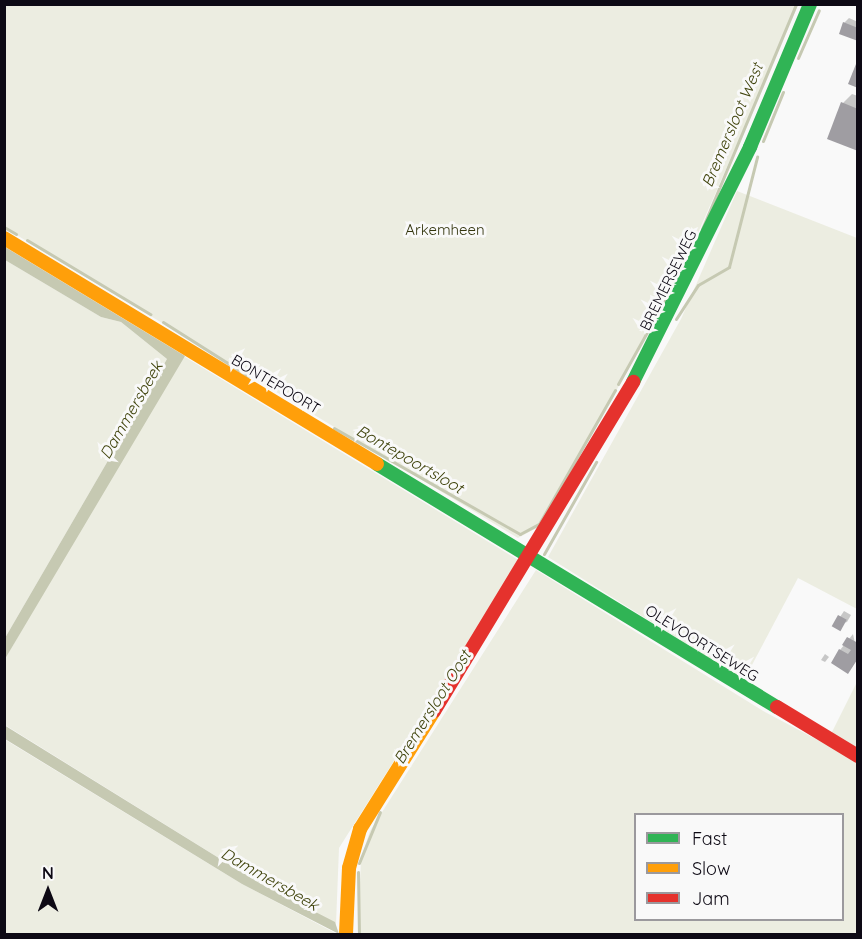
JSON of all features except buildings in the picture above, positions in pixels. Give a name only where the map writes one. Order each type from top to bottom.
[{"type":"street","name":"BREMERSEWEG","points":[[346,934],[349,868],[360,829],[531,556],[656,343],[750,147],[810,4]]},
{"type":"street","name":"BONTEPOORT","points":[[4,238],[531,556]]},
{"type":"street","name":"OLEVOORTSEWEG","points":[[531,556],[858,756]]},
{"type":"green space","name":"Arkemheen","points":[[4,5],[798,5],[673,290],[540,526],[518,538],[5,228]]},
{"type":"green space","points":[[737,191],[857,238],[857,609],[798,578],[744,680],[548,557],[681,319]]},
{"type":"green space","points":[[5,260],[101,317],[121,322],[167,359],[5,638]]},
{"type":"green space","points":[[185,357],[520,561],[339,848],[336,924],[261,884],[5,725],[5,659],[175,364]]},
{"type":"green space","points":[[536,570],[765,712],[857,761],[857,934],[358,934],[361,858],[370,831]]},
{"type":"green space","points":[[857,682],[857,749],[831,734]]},
{"type":"green space","points":[[4,739],[242,884],[337,934],[5,934]]},
{"type":"shaded area","points":[[5,247],[185,356],[5,659],[5,638],[167,359],[121,322],[101,317],[5,260]]},
{"type":"shaded area","points":[[4,725],[261,884],[335,922],[339,934],[242,884],[5,739]]},
{"type":"waterway","name":"Bremersloot West","points":[[702,229],[796,4]]},
{"type":"waterway","name":"Bremersloot Oost","points":[[798,58],[819,10]]},
{"type":"waterway","name":"Bremersloot Oost","points":[[763,141],[783,92]]},
{"type":"waterway","name":"Bremersloot Oost","points":[[676,319],[698,285],[729,267],[757,157]]},
{"type":"waterway","name":"Bontepoortsloot","points":[[4,227],[16,234]]},
{"type":"waterway","name":"Bontepoortsloot","points":[[27,240],[150,314]]},
{"type":"waterway","name":"Bremersloot West","points":[[618,384],[680,273]]},
{"type":"waterway","name":"Bontepoortsloot","points":[[163,322],[248,376]]},
{"type":"waterway","name":"Bontepoortsloot","points":[[334,428],[520,534],[539,524],[615,390]]},
{"type":"waterway","name":"Bremersloot Oost","points":[[544,554],[596,462]]},
{"type":"waterway","name":"Bremersloot Oost","points":[[359,863],[380,812]]},
{"type":"waterway","name":"Bremersloot Oost","points":[[358,872],[359,934]]},
{"type":"traffic: fast","points":[[633,382],[750,147],[810,4]]},
{"type":"traffic: fast","points":[[377,464],[777,707]]},
{"type":"traffic: slow","points":[[4,238],[377,464]]},
{"type":"traffic: slow","points":[[346,934],[349,868],[360,829],[434,711]]},
{"type":"traffic: jam","points":[[434,711],[633,382]]},
{"type":"traffic: jam","points":[[777,707],[858,756]]},
{"type":"water label","name":"Dammersbeek","points":[[131,410]]},
{"type":"water label","name":"Dammersbeek","points":[[270,879]]}]
